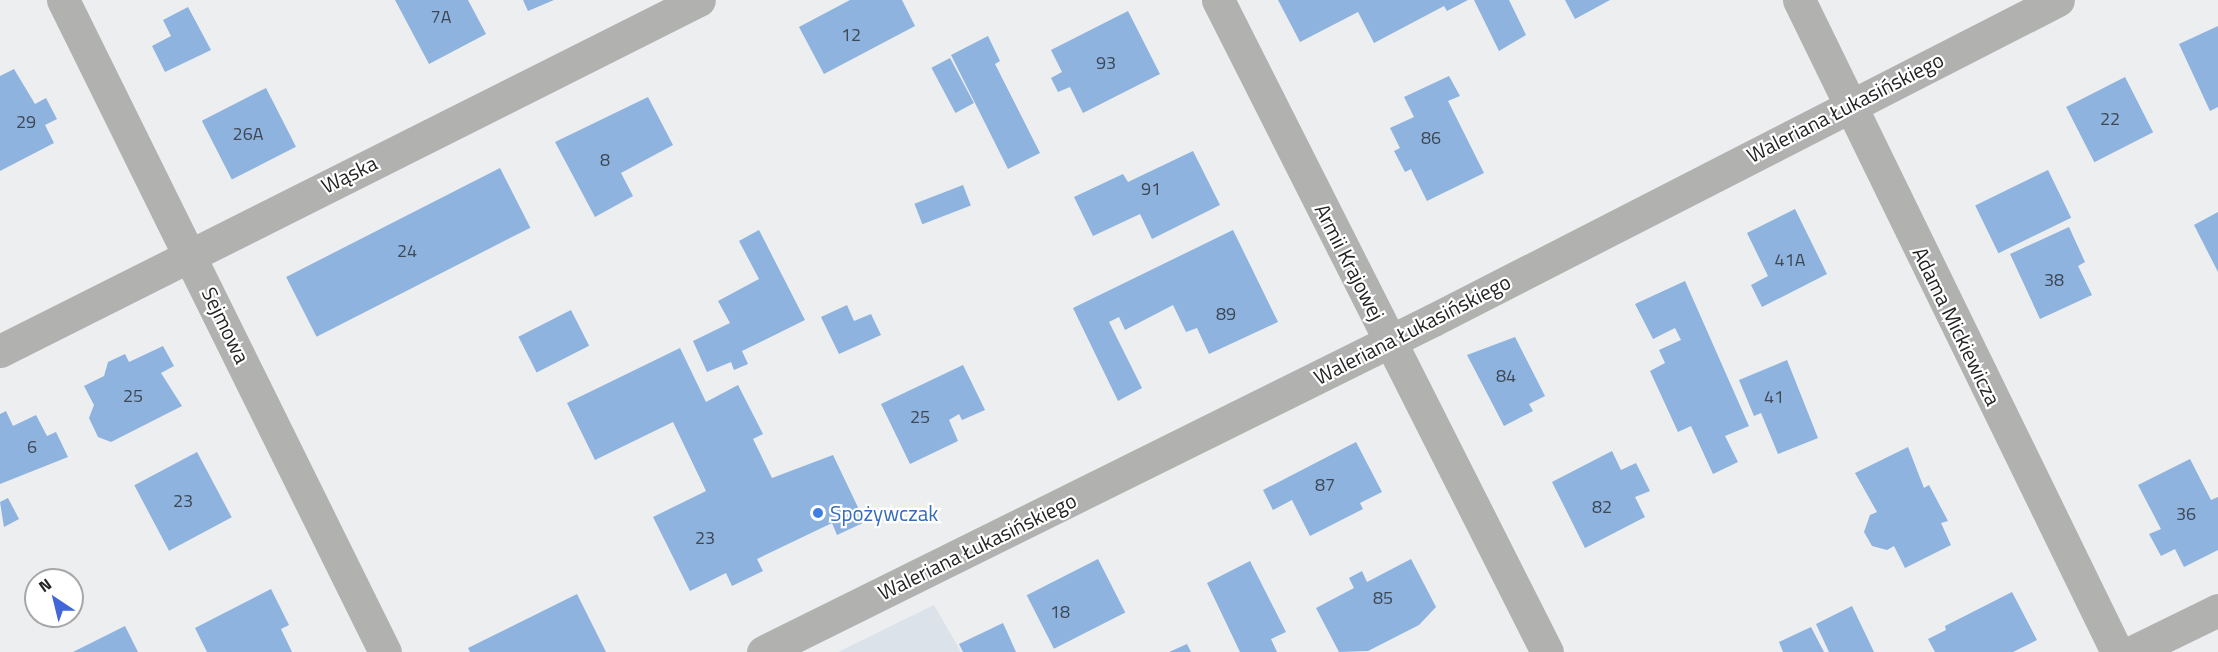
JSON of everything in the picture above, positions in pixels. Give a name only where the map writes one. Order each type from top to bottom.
[{"type":"street","name":"Sejmowa","points":[[63,0],[191,253],[385,652]]},
{"type":"street","name":"Wąska","points":[[0,351],[191,253],[699,0]]},
{"type":"street","name":"Armii Krajowej","points":[[1218,0],[1547,652]]},
{"type":"street","name":"Adama Mickiewicza","points":[[1799,0],[2117,652]]},
{"type":"street","name":"Waleriana Łukasińskiego","points":[[763,652],[1390,341],[1848,104],[2058,0]]},
{"type":"street","points":[[2132,652],[2218,610]]},
{"type":"shaded area","points":[[934,605],[961,652],[838,652]]},
{"type":"building","points":[[395,0],[468,0],[486,34],[429,64]]},
{"type":"building","points":[[523,0],[554,0],[528,11]]},
{"type":"building","points":[[850,0],[902,0],[915,26],[824,74],[799,27]]},
{"type":"building","points":[[1278,0],[1468,0],[1447,11],[1444,6],[1374,43],[1358,12],[1300,42]]},
{"type":"building","points":[[1474,0],[1509,0],[1526,35],[1499,51]]},
{"type":"building","points":[[1565,0],[1610,0],[1575,19]]},
{"type":"building","points":[[188,7],[211,50],[165,72],[152,46],[171,36],[163,20]]},
{"type":"building","points":[[1128,11],[1160,74],[1083,113],[1070,87],[1058,92],[1051,78],[1062,72],[1051,50]]},
{"type":"building","points":[[2218,26],[2218,107],[2210,111],[2179,44]]},
{"type":"building","points":[[988,36],[1000,61],[995,64],[1040,153],[1008,169],[951,55]]},
{"type":"building","points":[[950,58],[974,103],[955,113],[931,68]]},
{"type":"building","points":[[14,69],[35,104],[46,98],[57,119],[45,125],[54,143],[0,171],[0,76]]},
{"type":"building","points":[[1449,76],[1460,96],[1448,101],[1484,173],[1427,201],[1411,169],[1405,172],[1394,151],[1400,148],[1390,128],[1414,117],[1404,97]]},
{"type":"building","points":[[2125,77],[2153,132],[2094,162],[2066,107]]},
{"type":"building","points":[[266,88],[296,147],[232,179],[202,121]]},
{"type":"building","points":[[648,97],[673,145],[621,173],[633,196],[595,217],[555,142]]},
{"type":"building","points":[[1193,151],[1220,205],[1152,239],[1140,214],[1093,236],[1074,197],[1123,174],[1128,182]]},
{"type":"building","points":[[500,168],[530,228],[317,337],[286,277]]},
{"type":"building","points":[[2048,170],[2071,218],[1998,253],[1975,206]]},
{"type":"building","points":[[963,185],[971,206],[922,224],[914,204]]},
{"type":"building","points":[[1795,209],[1827,274],[1762,307],[1751,285],[1768,276],[1747,233]]},
{"type":"building","points":[[2218,212],[2218,272],[2194,225]]},
{"type":"building","points":[[2069,227],[2085,262],[2078,266],[2092,295],[2040,319],[2010,254]]},
{"type":"building","points":[[759,230],[805,320],[742,351],[748,364],[734,370],[731,362],[707,372],[693,341],[730,323],[718,301],[759,279],[739,241]]},
{"type":"building","points":[[1233,230],[1278,322],[1209,354],[1197,328],[1186,332],[1173,305],[1125,330],[1119,317],[1109,322],[1142,388],[1118,401],[1073,308]]},
{"type":"building","points":[[1685,281],[1749,426],[1725,436],[1738,462],[1713,474],[1691,426],[1678,432],[1650,371],[1665,363],[1659,350],[1681,340],[1675,328],[1653,339],[1635,304]]},
{"type":"building","points":[[847,305],[854,321],[871,314],[881,335],[839,354],[821,317]]},
{"type":"building","points":[[571,310],[589,346],[537,372],[518,337]]},
{"type":"building","points":[[1515,337],[1545,396],[1529,404],[1533,411],[1504,426],[1467,355]]},
{"type":"building","points":[[163,346],[174,366],[161,373],[182,406],[111,442],[98,437],[89,418],[94,405],[84,386],[104,376],[108,362],[125,354],[129,362]]},
{"type":"building","points":[[680,348],[706,402],[738,385],[763,434],[753,439],[772,478],[833,455],[865,522],[837,535],[832,523],[757,559],[763,571],[732,586],[726,573],[690,591],[653,517],[706,491],[673,422],[595,460],[567,403]]},
{"type":"building","points":[[1787,360],[1818,438],[1778,454],[1761,413],[1754,416],[1739,380]]},
{"type":"building","points":[[963,365],[985,410],[962,420],[959,414],[949,420],[958,441],[910,464],[881,404]]},
{"type":"building","points":[[6,411],[13,426],[36,415],[47,436],[56,432],[68,457],[0,484],[0,414]]},
{"type":"building","points":[[1356,442],[1382,492],[1360,503],[1363,509],[1310,536],[1292,500],[1273,510],[1263,490]]},
{"type":"building","points":[[1908,447],[1924,488],[1929,485],[1948,521],[1941,523],[1951,545],[1905,568],[1894,546],[1887,550],[1872,546],[1864,532],[1870,515],[1877,512],[1855,473]]},
{"type":"building","points":[[1612,451],[1621,470],[1636,463],[1650,491],[1635,497],[1645,517],[1585,548],[1552,482]]},
{"type":"building","points":[[197,452],[232,517],[169,551],[134,485]]},
{"type":"building","points":[[2190,459],[2211,500],[2218,497],[2218,550],[2184,567],[2175,549],[2161,556],[2149,534],[2161,529],[2138,485]]},
{"type":"building","points":[[8,498],[19,519],[4,527],[0,502]]},
{"type":"building","points":[[1098,559],[1125,612],[1054,649],[1027,595]]},
{"type":"building","points":[[1411,559],[1436,607],[1419,625],[1368,651],[1339,652],[1316,608],[1354,588],[1349,578],[1362,571],[1367,582]]},
{"type":"building","points":[[1250,561],[1286,632],[1271,639],[1277,652],[1240,652],[1207,583]]},
{"type":"building","points":[[271,589],[289,625],[281,629],[292,652],[207,652],[195,628]]},
{"type":"building","points":[[2012,592],[2037,640],[2013,652],[1935,652],[1928,639],[1946,630],[1945,626]]},
{"type":"building","points":[[577,594],[606,652],[470,652],[468,648]]},
{"type":"building","points":[[1852,606],[1874,652],[1829,652],[1816,624]]},
{"type":"building","points":[[1003,623],[1016,652],[963,652],[959,644]]},
{"type":"building","points":[[125,626],[138,652],[73,652]]},
{"type":"building","points":[[1811,627],[1824,652],[1783,652],[1779,642]]},
{"type":"building","points":[[1187,644],[1191,652],[1169,652]]},
{"type":"place","name":"Spożywczak","points":[[818,513]]}]
